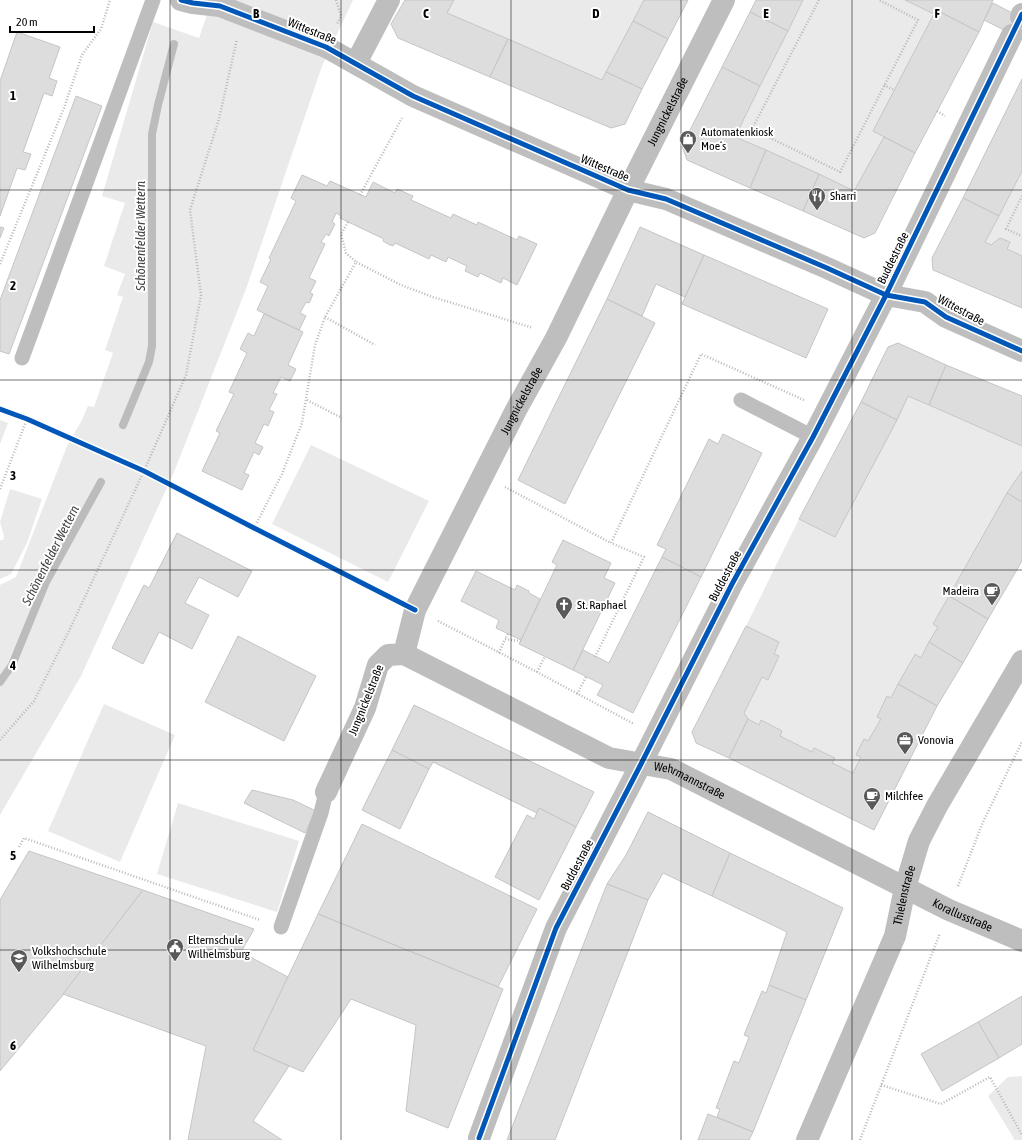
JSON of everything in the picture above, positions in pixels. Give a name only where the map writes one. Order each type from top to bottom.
[{"type":"street","name":"Wittestraße","points":[[181,0],[193,4],[220,6],[326,47],[413,96],[628,190],[666,198],[827,268],[886,296],[925,302],[946,317],[1022,351]]},
{"type":"street","points":[[356,63],[389,0]]},
{"type":"street","name":"Jungnickelstraße","points":[[326,792],[365,708],[378,665],[388,654],[404,654],[415,610],[516,410],[556,338],[628,190],[724,0]]},
{"type":"street","name":"Buddestraße","points":[[479,1138],[556,928],[656,736],[732,584],[813,437],[886,296],[1018,22]]},
{"type":"street","name":"Wehrmannstraße","points":[[404,654],[608,758],[671,769],[905,888]]},
{"type":"street","name":"Thielenstraße","points":[[807,1140],[896,936],[905,888],[919,841],[937,806],[1022,661]]},
{"type":"street","name":"Korallusstraße","points":[[905,888],[949,910],[1022,941]]},
{"type":"lane","points":[[22,358],[153,0]]},
{"type":"lane","points":[[741,400],[813,437]]},
{"type":"lane","points":[[281,927],[321,813],[326,792]]},
{"type":"path","points":[[0,264],[64,108],[82,55],[101,29],[110,0]]},
{"type":"path","points":[[819,0],[752,129],[840,172],[918,20],[879,0]]},
{"type":"path","points":[[0,740],[34,701],[141,478],[186,376],[201,295],[190,210],[219,119],[237,40],[245,16]]},
{"type":"path","points":[[884,85],[894,90]]},
{"type":"path","points":[[360,195],[413,96]]},
{"type":"path","points":[[1022,196],[1006,229],[1022,236]]},
{"type":"path","points":[[348,222],[341,234],[346,253],[356,262],[401,285],[526,325],[556,338]]},
{"type":"path","points":[[254,528],[282,474],[302,423],[315,345],[326,317],[356,262]]},
{"type":"path","points":[[326,317],[375,345]]},
{"type":"path","points":[[611,543],[701,354],[827,410]]},
{"type":"path","points":[[307,400],[342,418]]},
{"type":"path","points":[[0,489],[27,419]]},
{"type":"path","points":[[483,475],[611,543],[644,557],[596,656]]},
{"type":"path","points":[[415,610],[537,672],[656,736]]},
{"type":"path","points":[[499,653],[508,634]]},
{"type":"path","points":[[505,639],[521,641]]},
{"type":"path","points":[[537,672],[545,656]]},
{"type":"path","points":[[577,694],[586,676]]},
{"type":"path","points":[[860,1140],[983,822],[1022,742]]},
{"type":"path","points":[[19,847],[24,838],[281,927]]},
{"type":"path","points":[[881,1085],[940,1104],[990,1077],[1022,1134]]},
{"type":"shaded area","points":[[212,0],[353,0],[322,66],[246,289],[174,472],[81,676],[0,815],[0,585],[16,577],[67,446],[88,406],[94,407],[113,353],[105,350],[123,297],[117,295],[125,274],[104,266],[125,203],[102,196],[153,22],[199,38]]},
{"type":"shaded area","points":[[454,0],[644,0],[602,80],[447,13]]},
{"type":"shaded area","points":[[803,0],[905,0],[934,14],[873,131],[884,137],[854,191],[735,137]]},
{"type":"shaded area","points":[[1022,171],[1022,256],[1007,249],[1010,242],[1000,238],[991,245],[985,242]]},
{"type":"shaded area","points":[[908,396],[1022,446],[1022,471],[1007,493],[933,624],[938,627],[921,658],[914,654],[891,698],[887,697],[877,717],[881,719],[868,741],[864,739],[856,755],[861,757],[853,773],[832,763],[835,758],[815,748],[812,752],[780,736],[782,731],[761,720],[759,725],[748,719],[744,713],[762,677],[768,680],[779,657],[774,654],[779,643],[746,626],[799,519],[835,537]]},
{"type":"shaded area","points":[[0,420],[8,423],[0,444]]},
{"type":"shaded area","points":[[311,445],[429,501],[388,582],[272,524]]},
{"type":"shaded area","points":[[10,489],[42,499],[27,543],[11,574],[0,579],[0,540],[3,540],[4,536],[0,522]]},
{"type":"shaded area","points":[[104,704],[175,735],[120,862],[48,831]]},
{"type":"shaded area","points":[[178,803],[299,841],[277,912],[157,874]]},
{"type":"shaded area","points":[[1022,1076],[1022,1140],[1014,1140],[988,1096],[1008,1077]]},
{"type":"building","points":[[405,0],[454,0],[447,13],[508,39],[490,77],[398,38],[391,24]]},
{"type":"building","points":[[644,0],[688,0],[668,39],[633,21]]},
{"type":"building","points":[[756,0],[803,0],[788,31],[750,12]]},
{"type":"building","points":[[905,0],[993,0],[979,32],[936,10],[934,14]]},
{"type":"building","points":[[993,3],[1022,18],[1022,39],[984,20]]},
{"type":"building","points":[[936,10],[979,32],[915,153],[873,131]]},
{"type":"building","points":[[750,12],[788,31],[760,86],[722,67]]},
{"type":"building","points":[[633,21],[668,39],[642,89],[606,72]]},
{"type":"building","points":[[17,32],[60,47],[49,78],[57,81],[52,96],[44,93],[23,152],[31,154],[25,170],[17,168],[0,216],[0,81]]},
{"type":"building","points":[[508,39],[602,80],[606,72],[642,89],[625,124],[611,128],[490,77]]},
{"type":"building","points":[[722,67],[760,86],[735,137],[766,150],[750,188],[687,160],[682,146]]},
{"type":"building","points":[[1022,79],[1022,171],[999,216],[963,198]]},
{"type":"building","points":[[76,96],[102,106],[9,354],[0,351],[0,300]]},
{"type":"building","points":[[884,137],[915,153],[875,233],[864,238],[803,211],[819,174],[854,191]]},
{"type":"building","points":[[766,150],[819,174],[803,211],[750,188]]},
{"type":"building","points":[[302,175],[327,186],[330,181],[366,197],[373,182],[395,193],[397,189],[413,196],[411,200],[451,218],[453,214],[477,225],[478,222],[517,240],[519,236],[537,244],[517,285],[503,278],[501,283],[480,273],[478,277],[465,271],[467,266],[448,257],[446,262],[431,255],[429,259],[395,243],[393,246],[388,244],[383,241],[384,239],[340,218],[341,216],[336,213],[332,222],[335,224],[329,236],[326,234],[321,242],[325,244],[309,278],[316,281],[310,293],[313,294],[309,303],[306,302],[300,313],[306,316],[299,330],[257,310],[268,286],[260,282],[271,259],[269,258],[296,201],[291,198]]},
{"type":"building","points":[[963,198],[999,216],[985,242],[991,245],[1000,238],[1010,242],[1007,249],[1022,256],[1022,308],[933,270],[932,258]]},
{"type":"building","points":[[0,227],[4,228],[0,238]]},
{"type":"building","points":[[640,227],[704,255],[685,297],[656,284],[642,316],[607,299]]},
{"type":"building","points":[[704,255],[828,309],[806,358],[682,304]]},
{"type":"building","points":[[607,299],[655,323],[565,504],[518,480]]},
{"type":"building","points":[[264,314],[303,332],[288,365],[296,369],[290,381],[281,377],[273,393],[277,394],[269,410],[274,412],[268,426],[264,424],[255,443],[263,447],[259,455],[254,452],[244,473],[249,475],[242,490],[202,471],[220,433],[216,431],[234,394],[229,392],[247,353],[240,349],[248,333],[254,336]]},
{"type":"building","points":[[898,343],[946,365],[929,405],[908,396],[897,420],[861,402],[888,347]]},
{"type":"building","points":[[946,365],[1022,396],[1022,446],[929,405]]},
{"type":"building","points":[[861,402],[897,420],[835,537],[799,519]]},
{"type":"building","points":[[723,434],[762,453],[701,577],[662,557],[666,549],[657,545],[709,439],[718,444]]},
{"type":"building","points":[[1022,471],[1022,502],[1007,493]]},
{"type":"building","points":[[1007,493],[1022,502],[1022,561],[988,619],[949,596]]},
{"type":"building","points":[[177,533],[252,571],[238,597],[199,577],[185,603],[209,615],[192,649],[159,632],[143,664],[112,648],[144,585],[149,588]]},
{"type":"building","name":"St. Raphael","points":[[563,540],[611,563],[604,578],[615,583],[573,670],[519,644],[557,565],[552,562]]},
{"type":"building","points":[[662,557],[701,577],[633,713],[597,695],[603,685],[573,670],[583,650],[609,663]]},
{"type":"building","points":[[476,571],[515,590],[517,585],[540,599],[521,640],[496,628],[499,620],[461,601]]},
{"type":"building","points":[[949,596],[988,619],[963,663],[929,642],[938,627],[933,624]]},
{"type":"building","points":[[746,626],[779,642],[774,654],[779,656],[768,680],[762,677],[744,713],[748,719],[729,758],[696,743],[692,732]]},
{"type":"building","points":[[238,636],[316,676],[284,741],[205,702]]},
{"type":"building","points":[[929,642],[963,663],[937,706],[898,684],[915,654],[921,658]]},
{"type":"building","points":[[898,684],[937,706],[874,830],[729,758],[748,719],[759,725],[761,720],[782,731],[780,736],[812,752],[814,748],[835,758],[832,763],[853,773],[861,757],[856,755],[864,739],[868,741],[881,719],[877,717],[887,696],[891,698]]},
{"type":"building","points":[[414,705],[594,792],[576,827],[539,808],[537,813],[433,762],[429,769],[392,750]]},
{"type":"building","points":[[392,750],[429,769],[400,829],[362,810]]},
{"type":"building","points":[[252,790],[293,800],[316,811],[305,833],[244,803]]},
{"type":"building","points":[[539,808],[576,827],[539,900],[495,877],[527,815],[534,819]]},
{"type":"building","points":[[648,812],[730,853],[712,896],[663,873],[648,900],[607,884],[626,855]]},
{"type":"building","points":[[362,824],[537,909],[498,987],[318,914]]},
{"type":"building","points":[[29,851],[143,890],[77,978],[0,1071],[0,900]]},
{"type":"building","points":[[730,853],[843,908],[806,1000],[769,985],[787,932],[712,896]]},
{"type":"building","points":[[607,884],[648,900],[555,1140],[507,1140]]},
{"type":"building","points":[[143,890],[254,929],[241,952],[288,977],[253,1050],[289,1066],[253,1121],[282,1140],[188,1140],[206,1046],[63,994]]},
{"type":"building","points":[[318,914],[503,989],[448,1128],[406,1111],[416,1025],[351,999],[303,1072],[253,1050]]},
{"type":"building","points":[[769,985],[806,1000],[753,1132],[717,1117],[720,1109],[716,1108],[734,1061],[739,1063],[749,1037],[744,1035],[762,991],[766,993]]},
{"type":"building","points":[[1022,996],[1022,1044],[999,1058],[978,1022]]},
{"type":"building","points":[[978,1022],[999,1058],[942,1091],[921,1054]]},
{"type":"building","points":[[708,1114],[753,1132],[749,1140],[698,1140]]},
{"type":"waterway","name":"Schönenfelder Wettern","points":[[123,425],[149,362],[152,346],[152,134],[174,44]]},
{"type":"waterway","name":"Schönenfelder Wettern","points":[[0,682],[12,665],[46,582],[101,482]]},
{"type":"cycle path","points":[[181,0],[220,6],[326,47],[413,96],[628,190],[666,199],[886,295],[925,302],[946,317],[1022,351]]},
{"type":"cycle path","points":[[479,1138],[556,928],[732,584],[813,437],[886,295],[1022,14]]},
{"type":"cycle path","points":[[0,409],[27,419],[144,471],[415,610]]},
{"type":"place","name":"Automatenkiosk Moe´s","points":[[688,154]]},
{"type":"place","name":"Sharri","points":[[817,211]]},
{"type":"place","name":"Madeira","points":[[992,606]]},
{"type":"place","name":"St. Raphael","points":[[564,620]]},
{"type":"place","name":"Vonovia","points":[[905,755]]},
{"type":"place","name":"Milchfee","points":[[872,811]]},
{"type":"place","name":"Elternschule Wilhelmsburg","points":[[175,962]]},
{"type":"place","name":"Volkshochschule Wilhelmsburg","points":[[19,973]]}]
